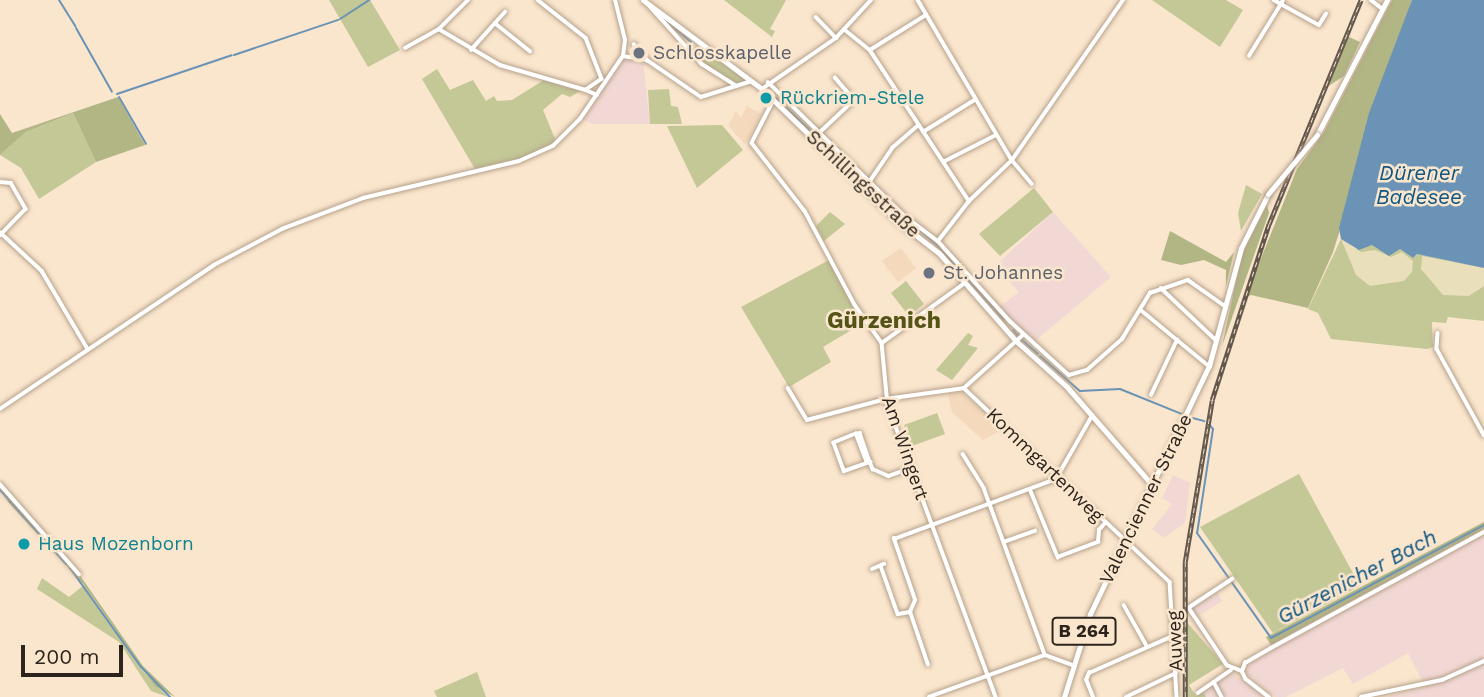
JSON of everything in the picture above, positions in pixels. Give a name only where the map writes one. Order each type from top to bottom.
[{"type":"main road","name":"B 264","points":[[1382,9],[1387,0]]},
{"type":"main road","name":"Schillingsstraße","points":[[645,1],[774,100],[965,283],[1016,341],[1092,416],[1153,486]]},
{"type":"main road","name":"Valencienner Straße","points":[[1064,697],[1090,614],[1209,366],[1246,235],[1268,194],[1317,135],[1382,9]]},
{"type":"street","points":[[405,48],[439,29],[468,0]]},
{"type":"street","points":[[538,0],[585,37],[601,79],[586,90]]},
{"type":"street","points":[[0,409],[214,265],[282,229],[411,184],[531,158],[572,129],[623,55],[625,40],[615,0]]},
{"type":"street","points":[[762,89],[768,82],[836,38],[870,0]]},
{"type":"street","points":[[918,0],[996,135],[1032,184]]},
{"type":"street","points":[[938,241],[969,201],[1012,160],[1123,0]]},
{"type":"street","points":[[1274,0],[1282,2],[1319,25],[1326,14]]},
{"type":"street","points":[[1371,0],[1382,9]]},
{"type":"street","name":"Schillingsstraße","points":[[645,1],[648,9],[675,32],[707,68],[739,87]]},
{"type":"street","points":[[1249,56],[1282,2]]},
{"type":"street","points":[[471,50],[505,12]]},
{"type":"street","points":[[870,50],[926,15]]},
{"type":"street","points":[[816,17],[836,38]]},
{"type":"street","points":[[495,23],[530,51]]},
{"type":"street","points":[[439,29],[500,65],[597,95]]},
{"type":"street","points":[[845,29],[870,50],[969,201]]},
{"type":"street","points":[[689,47],[696,40]]},
{"type":"street","points":[[634,44],[647,60],[701,97],[752,81]]},
{"type":"street","points":[[623,55],[647,60]]},
{"type":"street","points":[[819,133],[854,100],[835,78]]},
{"type":"street","name":"Schillingsstraße","points":[[768,82],[869,181],[938,241],[1023,335],[1069,375],[1078,376],[1102,359],[1127,333],[1141,310]]},
{"type":"street","points":[[923,132],[976,99]]},
{"type":"street","points":[[774,100],[752,142],[804,210],[855,305],[882,343],[965,283]]},
{"type":"street","points":[[869,181],[892,148],[918,125]]},
{"type":"street","points":[[943,162],[996,135]]},
{"type":"street","points":[[0,182],[11,183],[26,209],[1,234],[42,271],[88,349]]},
{"type":"street","points":[[1209,366],[1141,310],[1150,293],[1188,280],[1227,307]]},
{"type":"street","points":[[1161,288],[1218,341]]},
{"type":"street","points":[[1438,333],[1437,349],[1484,435]]},
{"type":"street","points":[[788,387],[807,420],[886,399],[964,388],[1023,335]]},
{"type":"street","points":[[1151,395],[1177,340]]},
{"type":"street","name":"Am Wingert","points":[[882,343],[886,399],[996,697]]},
{"type":"street","name":"Kommgartenweg","points":[[964,388],[1171,585]]},
{"type":"street","points":[[928,665],[909,612],[915,600],[893,541],[1059,477],[1092,416]]},
{"type":"street","points":[[869,463],[844,471],[834,443],[860,433],[873,469],[889,477],[911,468]]},
{"type":"street","points":[[963,454],[990,503],[1045,655]]},
{"type":"street","points":[[0,484],[79,574]]},
{"type":"street","points":[[1030,489],[1058,557],[1098,542],[1099,530],[1105,523]]},
{"type":"street","points":[[1004,542],[1035,531]]},
{"type":"street","points":[[1242,671],[1263,653],[1484,532]]},
{"type":"street","points":[[872,569],[882,565],[898,614],[909,612]]},
{"type":"street","points":[[1231,580],[1189,608],[1231,669],[1242,671],[1269,697]]},
{"type":"street","name":"Auweg","points":[[1171,585],[1177,697]]},
{"type":"street","points":[[1124,605],[1147,646]]},
{"type":"street","points":[[1093,697],[1087,675],[1175,635]]},
{"type":"street","points":[[929,697],[1045,655],[1073,665]]},
{"type":"street","points":[[1361,697],[1442,680],[1484,661]]},
{"type":"street","points":[[1198,693],[1231,669]]},
{"type":"street","points":[[1126,697],[1176,673]]},
{"type":"street","points":[[1214,682],[1222,697]]},
{"type":"shaded area","points":[[623,59],[643,62],[650,124],[592,124],[584,119]]},
{"type":"shaded area","points":[[747,106],[761,114],[745,144],[728,126],[736,111],[741,118]]},
{"type":"shaded area","points":[[1053,212],[1111,277],[1034,342],[999,307],[1019,292],[995,266]]},
{"type":"shaded area","points":[[901,248],[916,268],[898,282],[882,261]]},
{"type":"shaded area","points":[[961,392],[1001,427],[998,432],[983,440],[952,412],[948,394]]},
{"type":"shaded area","points":[[1173,475],[1190,483],[1185,523],[1164,538],[1152,529],[1172,504],[1162,498]]},
{"type":"shaded area","points":[[1484,533],[1484,697],[1386,697],[1425,687],[1408,653],[1353,684],[1343,668],[1286,697],[1275,697],[1245,672],[1252,661]]},
{"type":"shaded area","points":[[1216,591],[1222,601],[1197,617],[1192,607]]},
{"type":"shaded area","points":[[1232,673],[1266,697],[1206,697],[1203,691]]},
{"type":"green space","points":[[329,0],[370,0],[400,50],[368,67]]},
{"type":"green space","points":[[724,0],[786,0],[770,29],[775,31],[772,37]]},
{"type":"green space","points":[[1152,0],[1226,0],[1243,10],[1220,47]]},
{"type":"green space","points":[[1392,0],[1412,0],[1333,252],[1308,308],[1251,295],[1245,298],[1297,169],[1323,134]]},
{"type":"green space","points":[[1347,36],[1360,42],[1344,76],[1327,87]]},
{"type":"green space","points":[[696,45],[747,81],[737,85],[708,67],[694,49]]},
{"type":"green space","points":[[437,69],[450,90],[473,80],[486,101],[494,96],[497,101],[512,100],[544,80],[582,90],[570,97],[562,94],[543,110],[556,141],[526,157],[475,169],[422,79]]},
{"type":"green space","points":[[669,89],[671,106],[678,107],[682,124],[650,124],[648,90]]},
{"type":"green space","points":[[118,97],[145,145],[96,162],[73,113],[26,132],[0,155],[0,114],[12,133]]},
{"type":"green space","points":[[73,113],[96,162],[39,199],[21,168],[0,155],[26,132]]},
{"type":"green space","points":[[722,125],[743,150],[697,188],[667,126]]},
{"type":"green space","points":[[1246,185],[1262,194],[1241,231],[1238,213]]},
{"type":"green space","points":[[1034,188],[1053,212],[1000,256],[979,234]]},
{"type":"green space","points":[[1267,205],[1269,213],[1222,346],[1242,254]]},
{"type":"green space","points":[[830,212],[845,224],[824,241],[816,226]]},
{"type":"green space","points":[[1170,231],[1226,262],[1234,252],[1226,286],[1226,270],[1204,260],[1181,265],[1161,260]]},
{"type":"green space","name":"Dürener Badesee","points":[[1341,239],[1355,249],[1372,245],[1400,249],[1413,258],[1417,254],[1484,268],[1484,321],[1448,317],[1446,323],[1432,322],[1433,347],[1427,349],[1331,339],[1318,313],[1308,309]]},
{"type":"green space","points":[[831,259],[865,322],[823,347],[831,362],[789,387],[741,307]]},
{"type":"green space","points":[[906,281],[924,304],[909,316],[891,293]]},
{"type":"green space","points":[[968,333],[973,336],[968,345],[978,348],[952,380],[936,370]]},
{"type":"green space","points":[[937,413],[945,434],[912,446],[904,425]]},
{"type":"green space","points":[[1299,474],[1360,586],[1273,633],[1200,527]]},
{"type":"green space","points":[[0,486],[79,574],[143,666],[175,697],[155,686],[84,585],[8,502]]},
{"type":"green space","points":[[1484,522],[1484,529],[1271,645],[1266,637]]},
{"type":"green space","points":[[42,578],[69,597],[84,585],[140,668],[168,697],[151,691],[119,642],[37,589]]},
{"type":"green space","points":[[1185,620],[1223,664],[1189,685],[1196,696],[1203,691],[1206,697],[1186,697]]},
{"type":"green space","points":[[477,672],[486,697],[437,697],[434,691]]},
{"type":"sand","points":[[1341,239],[1361,252],[1375,250],[1391,257],[1402,252],[1413,261],[1412,272],[1404,281],[1370,286],[1356,275]]},
{"type":"sand","points":[[1422,256],[1484,268],[1484,286],[1469,296],[1443,295],[1421,269]]},
{"type":"water","name":"Dürener Badesee","points":[[1412,0],[1484,0],[1484,268],[1417,254],[1413,258],[1400,249],[1389,256],[1372,245],[1359,250],[1341,239],[1339,228],[1369,113]]},
{"type":"waterway","points":[[59,0],[75,26]]},
{"type":"waterway","points":[[340,19],[369,0]]},
{"type":"waterway","points":[[234,55],[338,20]]},
{"type":"waterway","name":"Gürzenicher Bach","points":[[666,21],[691,42]]},
{"type":"waterway","points":[[76,28],[112,92]]},
{"type":"waterway","points":[[117,94],[232,55]]},
{"type":"waterway","points":[[119,97],[146,144]]},
{"type":"waterway","name":"Gürzenicher Bach","points":[[776,98],[856,174]]},
{"type":"waterway","name":"Gürzenicher Bach","points":[[867,184],[938,246],[1004,320]]},
{"type":"waterway","name":"Gürzenicher Bach","points":[[1013,330],[1018,336]]},
{"type":"waterway","name":"Gürzenicher Bach","points":[[1022,340],[1038,354]]},
{"type":"waterway","name":"Gürzenicher Bach","points":[[1040,356],[1080,391],[1120,389],[1182,414]]},
{"type":"waterway","name":"Gürzenicher Bach","points":[[1189,417],[1204,421]]},
{"type":"waterway","name":"Gürzenicher Bach","points":[[1208,423],[1213,429],[1197,533],[1271,638],[1484,525]]},
{"type":"waterway","points":[[0,490],[66,564]]},
{"type":"waterway","points":[[70,568],[141,667],[170,697]]},
{"type":"railway","points":[[1185,697],[1185,562],[1212,400],[1269,224],[1361,0]]},
{"type":"place","name":"Schlosskapelle","points":[[639,53]]},
{"type":"place","name":"Rückriem-Stele","points":[[766,98]]},
{"type":"place","name":"St. Johannes","points":[[929,273]]},
{"type":"place","name":"Haus Mozenborn","points":[[24,544]]},
{"type":"district","name":"Gürzenich","points":[[884,321]]}]
